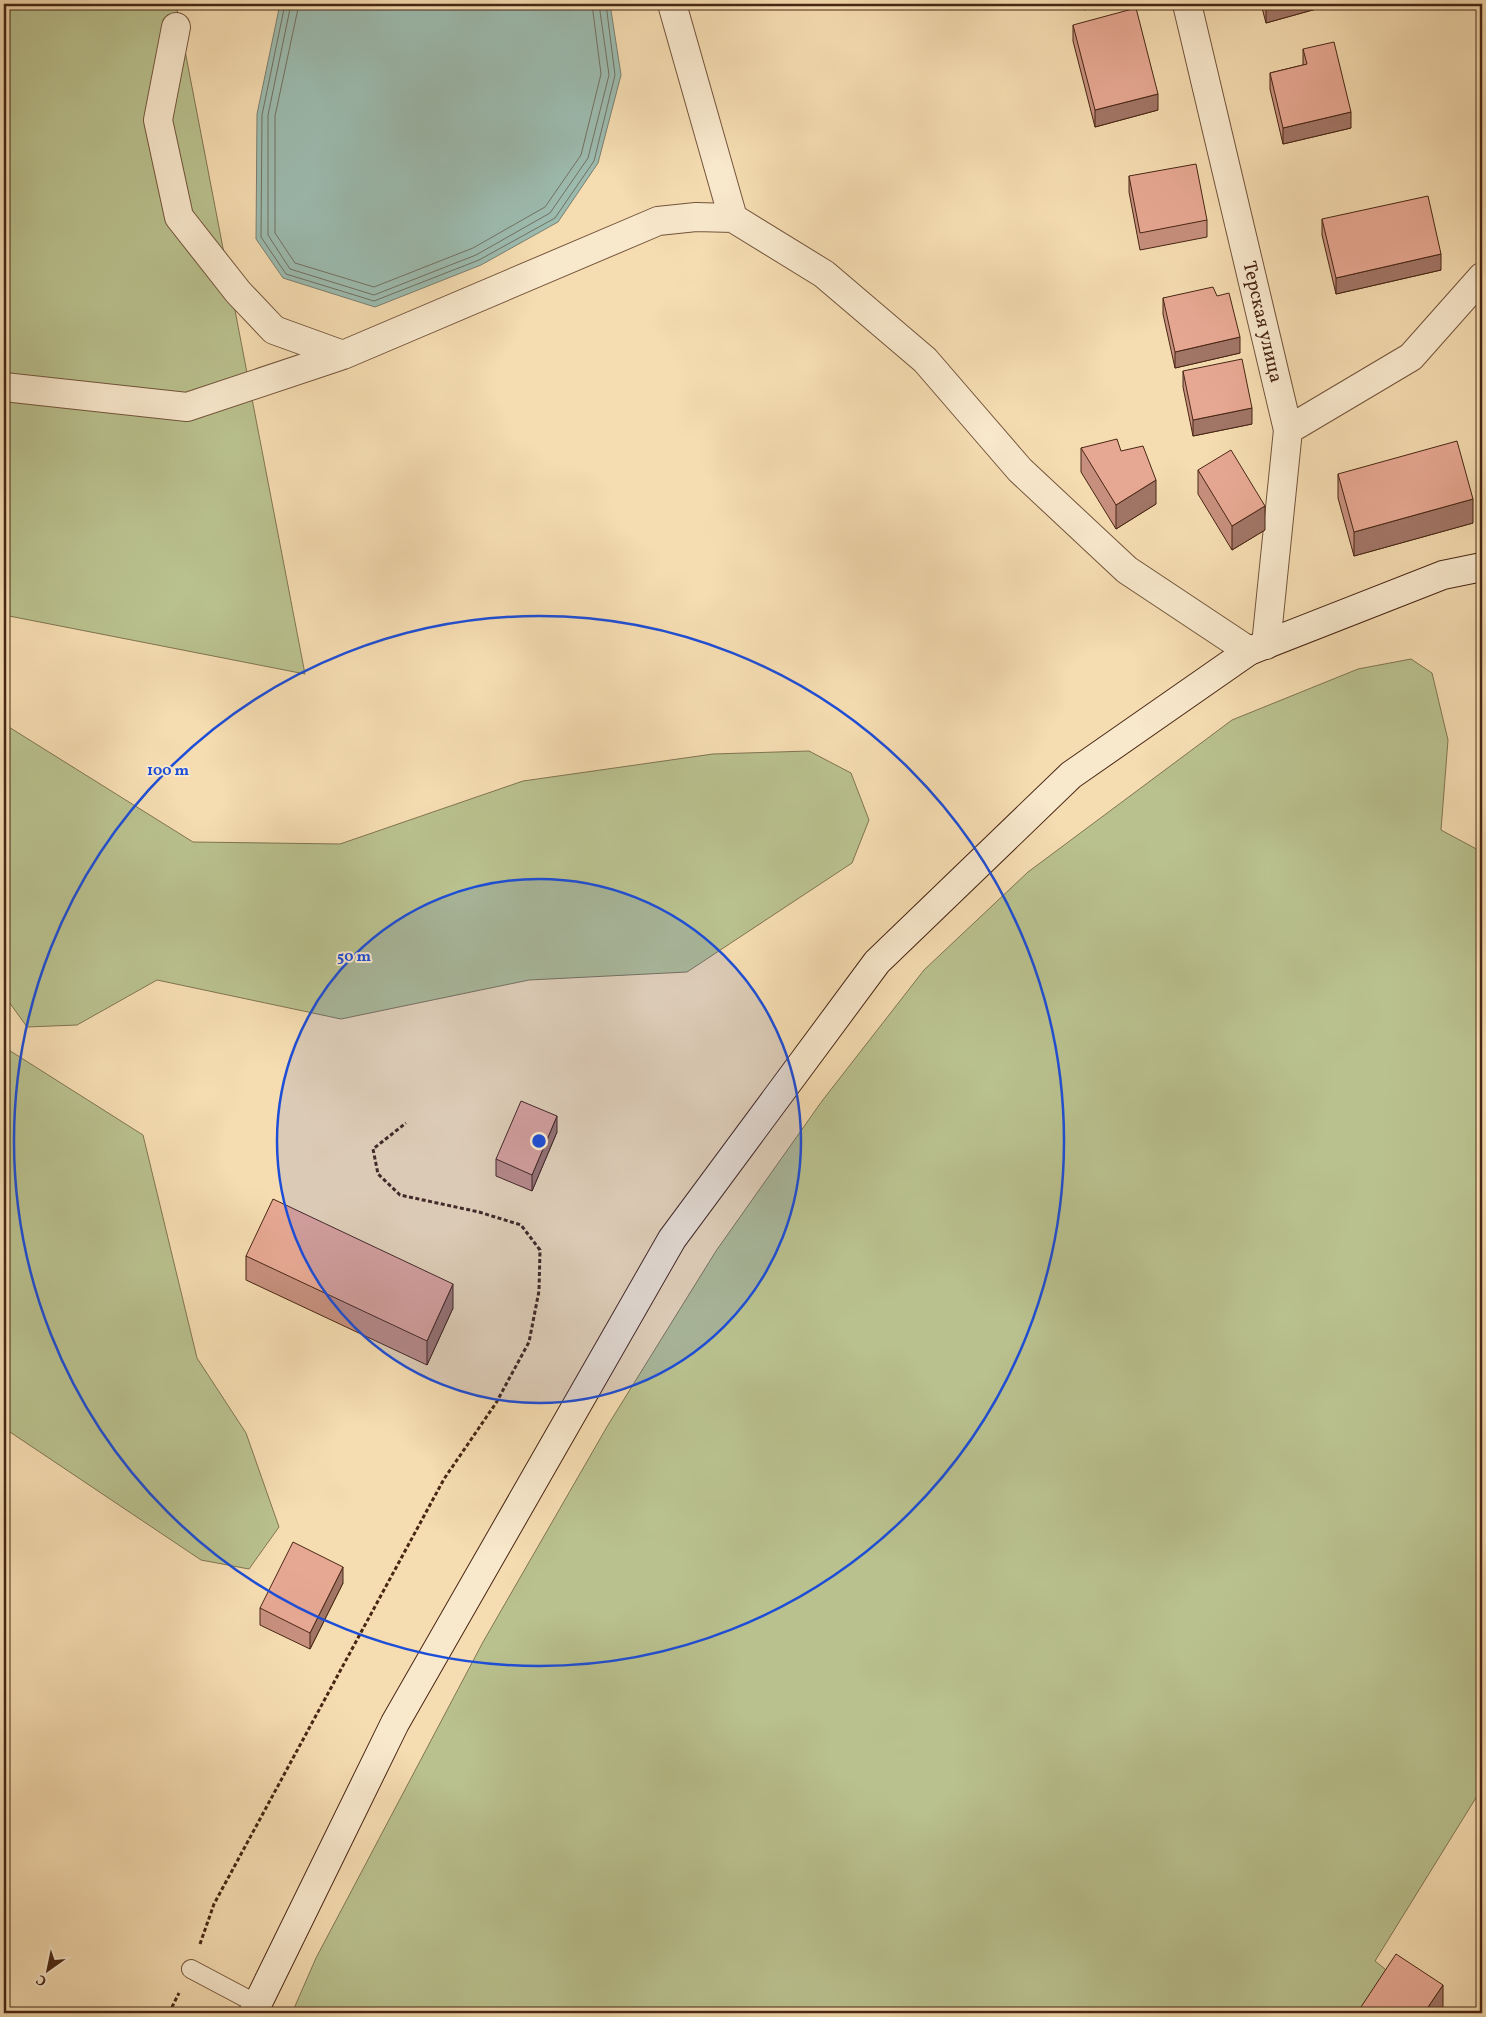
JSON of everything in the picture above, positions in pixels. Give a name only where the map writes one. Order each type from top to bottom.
[{"type":"street","points":[[672,4],[732,218]]},
{"type":"street","name":"Терская улица","points":[[1188,4],[1288,430],[1258,648]]},
{"type":"street","points":[[176,27],[158,120],[179,217],[238,292],[274,330],[343,354]]},
{"type":"street","points":[[4,387],[187,407],[343,354],[658,221],[696,217],[732,218],[824,274],[925,360],[1020,470],[1127,570],[1258,648]]},
{"type":"street","points":[[1288,430],[1411,357],[1482,277]]},
{"type":"street","points":[[255,2009],[395,1724],[672,1240],[877,962],[1071,776],[1258,648],[1443,575],[1482,567]]},
{"type":"lane","points":[[191,1969],[255,2009]]},
{"type":"path","points":[[169,2013],[191,1969],[214,1904],[444,1479],[496,1404],[529,1342],[538,1291],[540,1250],[521,1225],[479,1212],[400,1195],[378,1174],[373,1149],[406,1123]]},
{"type":"green space","points":[[4,4],[176,4],[305,674],[4,615]]},
{"type":"green space","points":[[1411,659],[1432,673],[1448,740],[1441,830],[1482,852],[1482,1788],[1375,1961],[1396,1978],[1372,2013],[292,2013],[316,1958],[483,1642],[608,1425],[716,1251],[822,1101],[924,970],[1028,872],[1232,720],[1358,669]]},
{"type":"green space","points":[[4,724],[193,842],[340,844],[523,781],[713,754],[809,751],[851,773],[869,820],[852,863],[687,972],[529,980],[341,1019],[157,980],[77,1025],[27,1027],[4,995]]},
{"type":"green space","points":[[4,1047],[143,1135],[197,1358],[246,1433],[279,1527],[249,1569],[201,1560],[4,1428]]},
{"type":"water","points":[[280,4],[610,4],[621,75],[598,163],[558,222],[481,265],[375,307],[283,278],[256,239],[257,114]]},
{"type":"building","points":[[1266,4],[1277,4],[1266,7]]},
{"type":"building","points":[[1136,8],[1158,94],[1095,110],[1073,25]]},
{"type":"building","points":[[1334,42],[1351,112],[1283,128],[1270,73],[1307,64],[1303,49]]},
{"type":"building","points":[[1196,164],[1207,220],[1140,233],[1129,176]]},
{"type":"building","points":[[1428,196],[1441,254],[1336,278],[1322,219]]},
{"type":"building","points":[[1213,287],[1217,296],[1229,293],[1240,337],[1175,352],[1163,298]]},
{"type":"building","points":[[1242,359],[1252,408],[1193,420],[1183,371]]},
{"type":"building","points":[[1117,439],[1121,451],[1143,446],[1156,480],[1116,505],[1081,448]]},
{"type":"building","points":[[1457,441],[1473,499],[1354,532],[1338,474]]},
{"type":"building","points":[[1231,450],[1265,506],[1232,526],[1198,470]]},
{"type":"building","points":[[521,1101],[557,1116],[532,1175],[496,1159]]},
{"type":"building","points":[[273,1199],[453,1284],[427,1341],[246,1256]]},
{"type":"building","points":[[293,1542],[343,1567],[310,1633],[260,1608]]},
{"type":"building","points":[[1396,1954],[1443,1985],[1424,2013],[1357,2013]]}]
